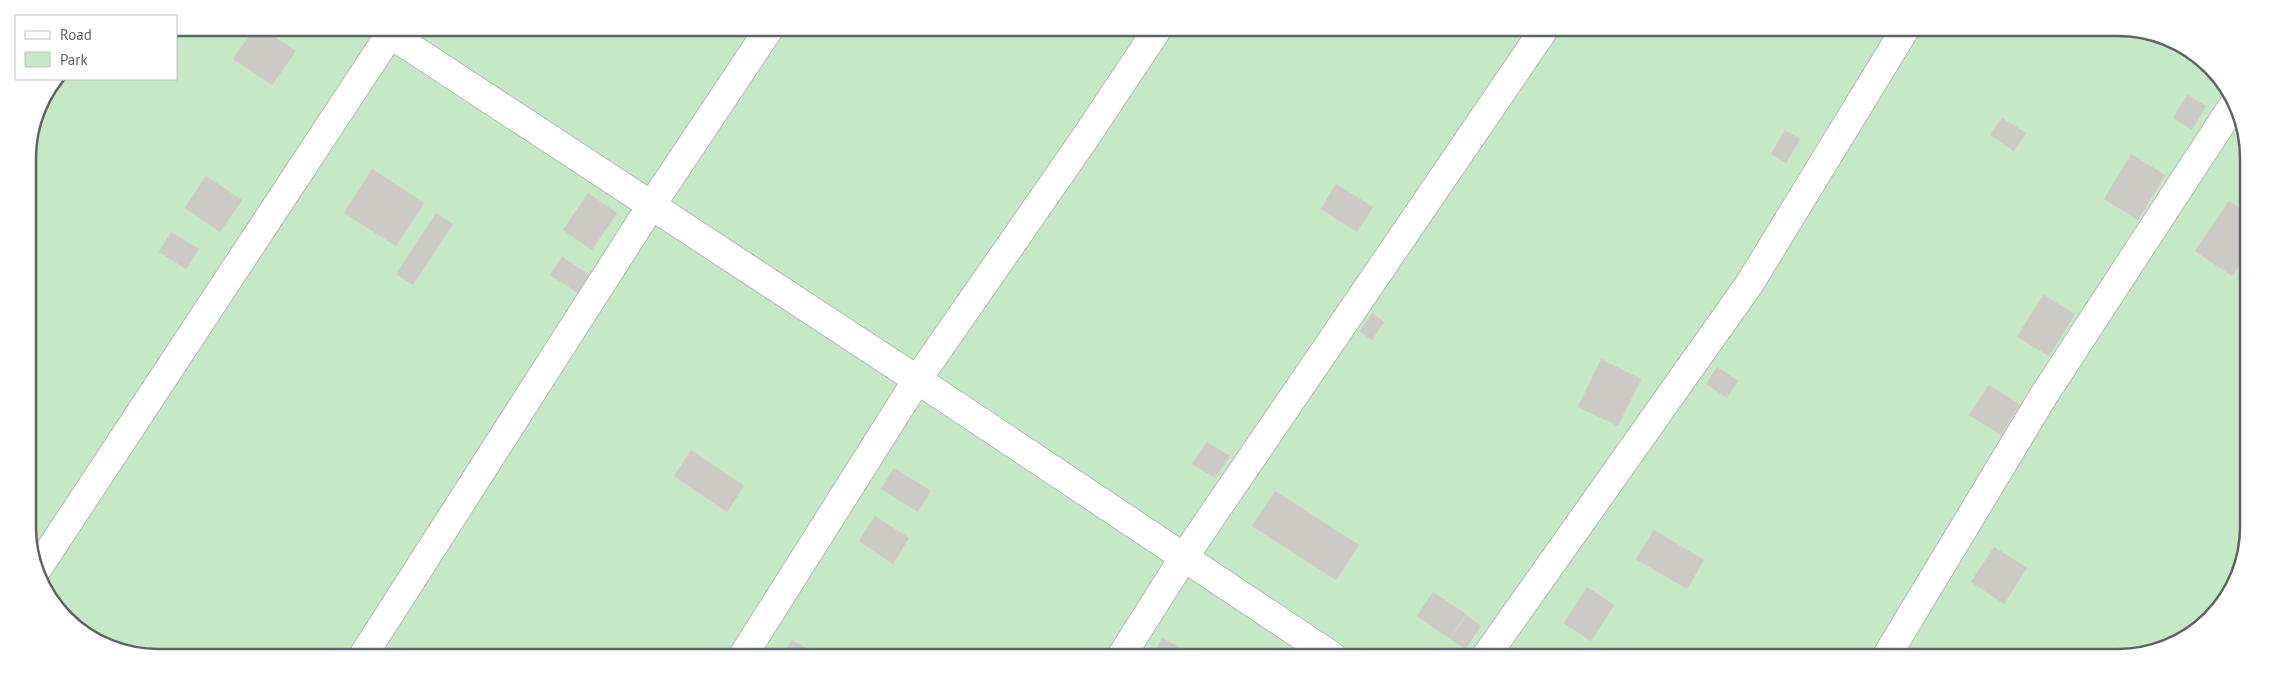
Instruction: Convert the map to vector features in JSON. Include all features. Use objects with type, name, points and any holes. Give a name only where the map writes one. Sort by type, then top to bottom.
[{"type":"street","points":[[42,562],[384,36]]},
{"type":"street","points":[[397,36],[1321,648]]},
{"type":"street","points":[[367,649],[651,206],[764,36]]},
{"type":"street","points":[[747,649],[918,380],[1153,36]]},
{"type":"street","points":[[1126,649],[1184,557],[1539,36]]},
{"type":"street","points":[[1491,648],[1750,283],[1901,36]]},
{"type":"street","points":[[1891,648],[2044,395],[2229,111]]},
{"type":"green space","points":[[178,36],[2117,36],[2149,40],[2178,53],[2204,72],[2227,105],[2233,119],[2239,143],[2240,526],[2236,558],[2219,594],[2204,613],[2192,623],[2178,632],[2149,645],[2125,648],[159,649],[127,645],[91,628],[67,607],[49,580],[39,550],[36,526],[37,151],[40,127],[57,91],[65,80],[178,80]]},
{"type":"building","points":[[249,36],[273,36],[296,51],[272,85],[233,59]]},
{"type":"building","points":[[2187,95],[2206,106],[2192,130],[2173,118]]},
{"type":"building","points":[[2002,118],[2026,133],[2014,151],[1990,135]]},
{"type":"building","points":[[1785,130],[1800,139],[1786,163],[1771,154]]},
{"type":"building","points":[[2131,154],[2165,175],[2138,220],[2104,199]]},
{"type":"building","points":[[372,169],[424,203],[396,246],[344,213]]},
{"type":"building","points":[[206,176],[242,200],[220,232],[185,208]]},
{"type":"building","points":[[1336,184],[1373,207],[1357,232],[1321,209]]},
{"type":"building","points":[[588,193],[617,213],[592,250],[563,230]]},
{"type":"building","points":[[2229,201],[2240,209],[2240,264],[2232,276],[2195,251]]},
{"type":"building","points":[[436,213],[453,224],[413,285],[396,274]]},
{"type":"building","points":[[171,232],[199,249],[186,269],[159,252]]},
{"type":"building","points":[[562,257],[593,277],[581,295],[550,275]]},
{"type":"building","points":[[2043,295],[2075,314],[2049,356],[2017,337]]},
{"type":"building","points":[[1372,313],[1384,322],[1372,340],[1360,332]]},
{"type":"building","points":[[1601,359],[1641,379],[1618,426],[1578,407]]},
{"type":"building","points":[[1717,367],[1738,381],[1727,398],[1706,384]]},
{"type":"building","points":[[1989,385],[2020,405],[2001,435],[1969,415]]},
{"type":"building","points":[[1207,442],[1230,456],[1215,478],[1192,464]]},
{"type":"building","points":[[691,450],[744,486],[727,512],[674,476]]},
{"type":"building","points":[[894,468],[931,491],[918,512],[881,489]]},
{"type":"building","points":[[1275,491],[1359,545],[1336,580],[1252,526]]},
{"type":"building","points":[[875,516],[909,538],[893,564],[859,541]]},
{"type":"building","points":[[1654,530],[1704,560],[1687,589],[1636,559]]},
{"type":"building","points":[[1994,547],[2027,568],[2004,604],[1971,582]]},
{"type":"building","points":[[1587,587],[1614,605],[1591,641],[1564,623]]},
{"type":"building","points":[[1433,592],[1466,614],[1450,639],[1417,616]]},
{"type":"building","points":[[1466,615],[1481,626],[1465,648],[1450,639]]},
{"type":"building","points":[[1162,638],[1181,648],[1156,648]]},
{"type":"building","points":[[792,640],[807,649],[786,649]]}]
